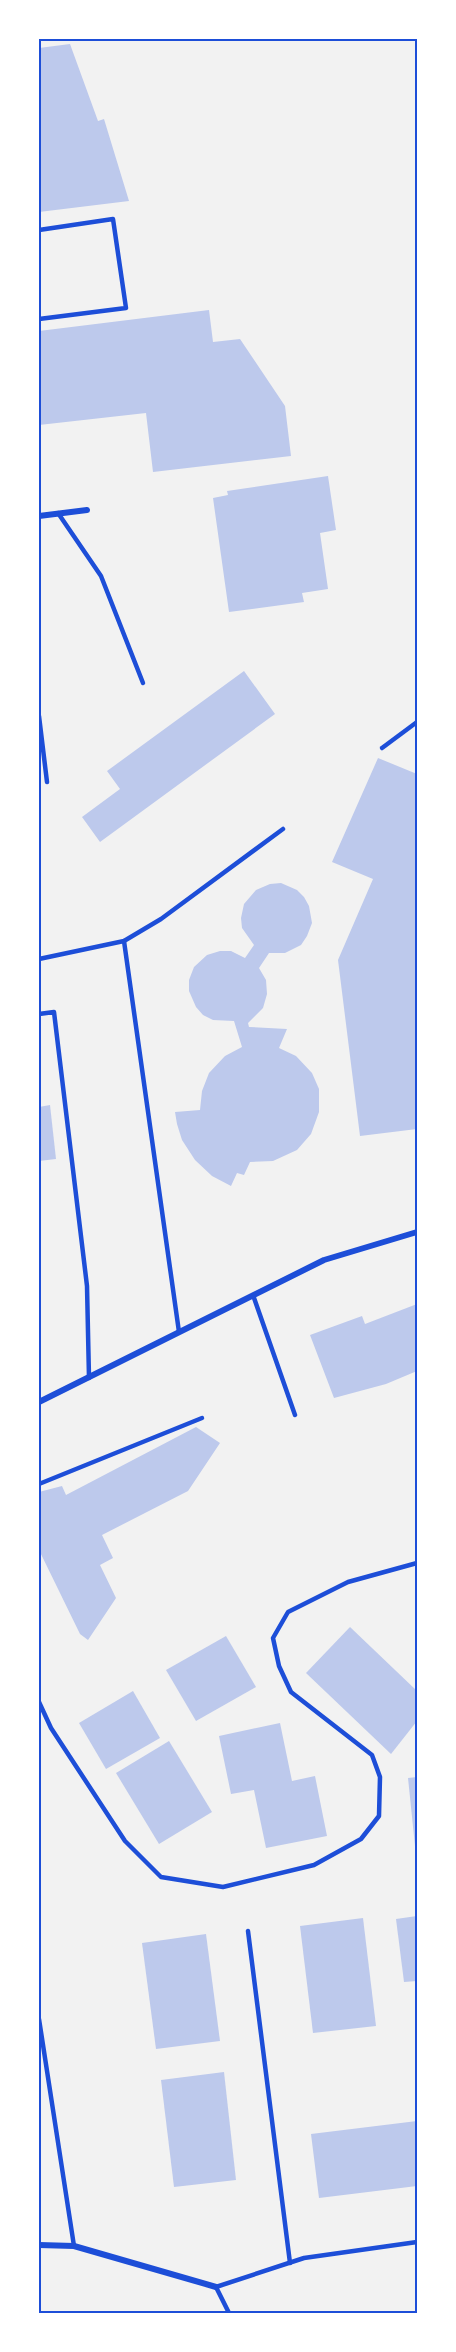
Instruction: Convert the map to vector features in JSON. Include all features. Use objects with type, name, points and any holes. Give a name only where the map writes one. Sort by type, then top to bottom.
[{"type":"street","points":[[39,516],[87,510]]},
{"type":"street","points":[[39,1402],[324,1260],[417,1232]]},
{"type":"street","points":[[39,2245],[74,2246],[216,2287]]},
{"type":"lane","points":[[39,230],[113,219],[126,308],[39,319]]},
{"type":"lane","points":[[58,513],[101,576],[142,683]]},
{"type":"lane","points":[[39,716],[47,782]]},
{"type":"lane","points":[[382,748],[417,722]]},
{"type":"lane","points":[[39,959],[124,941],[161,919],[283,828]]},
{"type":"lane","points":[[124,941],[179,1332]]},
{"type":"lane","points":[[39,1014],[54,1012],[87,1286],[89,1378]]},
{"type":"lane","points":[[253,1295],[296,1415]]},
{"type":"lane","points":[[39,1484],[202,1418]]},
{"type":"lane","points":[[39,1702],[51,1728],[125,1841],[161,1876],[223,1887],[314,1865],[361,1839],[379,1815],[380,1777],[372,1755],[291,1692],[279,1666],[273,1638],[288,1612],[348,1582],[417,1563]]},
{"type":"lane","points":[[248,1930],[290,2263]]},
{"type":"lane","points":[[39,2019],[74,2246]]},
{"type":"lane","points":[[229,2313],[216,2287],[304,2258],[417,2242]]},
{"type":"building","points":[[70,44],[98,121],[104,119],[129,201],[39,212],[39,48]]},
{"type":"building","points":[[209,310],[213,342],[240,339],[285,406],[291,456],[153,472],[146,413],[39,425],[39,331]]},
{"type":"building","points":[[328,476],[336,530],[320,533],[328,589],[302,593],[304,602],[229,612],[213,498],[228,495],[227,491]]},
{"type":"building","points":[[244,671],[275,714],[100,842],[82,817],[120,789],[107,771]]},
{"type":"building","points":[[378,758],[417,774],[417,1129],[360,1136],[338,960],[373,879],[332,862]]},
{"type":"building","points":[[281,883],[297,890],[304,897],[309,906],[312,923],[301,945],[285,953],[269,953],[259,968],[266,980],[267,994],[263,1008],[248,1023],[249,1027],[287,1029],[279,1048],[296,1056],[312,1073],[319,1089],[319,1112],[311,1134],[297,1150],[273,1161],[250,1162],[244,1175],[237,1173],[231,1186],[212,1176],[195,1160],[182,1140],[177,1124],[175,1112],[200,1110],[202,1091],[209,1073],[225,1056],[242,1047],[234,1021],[213,1020],[203,1015],[196,1007],[189,991],[189,980],[194,967],[207,955],[220,951],[231,951],[245,958],[254,945],[242,928],[241,918],[244,904],[256,890],[270,884]]},
{"type":"building","points":[[50,1105],[56,1159],[39,1161],[39,1107]]},
{"type":"building","points":[[417,1304],[417,1371],[386,1384],[334,1398],[310,1335],[362,1316],[365,1324]]},
{"type":"building","points":[[196,1427],[220,1443],[188,1491],[102,1535],[113,1558],[100,1565],[116,1598],[88,1640],[80,1634],[39,1550],[39,1492],[62,1486],[66,1495]]},
{"type":"building","points":[[350,1627],[417,1691],[417,1721],[391,1754],[306,1673]]},
{"type":"building","points":[[226,1636],[256,1687],[196,1721],[166,1670]]},
{"type":"building","points":[[133,1691],[160,1738],[106,1769],[79,1723]]},
{"type":"building","points":[[280,1723],[292,1781],[315,1776],[327,1836],[266,1848],[254,1790],[231,1794],[219,1736]]},
{"type":"building","points":[[169,1741],[212,1812],[159,1844],[116,1773]]},
{"type":"building","points":[[417,1777],[417,1846],[415,1846],[408,1778]]},
{"type":"building","points":[[417,1916],[417,1981],[404,1982],[396,1919]]},
{"type":"building","points":[[363,1918],[376,2026],[313,2033],[300,1926]]},
{"type":"building","points":[[206,1934],[220,2041],[156,2049],[142,1943]]},
{"type":"building","points":[[224,2072],[236,2180],[174,2187],[161,2080]]},
{"type":"building","points":[[417,2121],[417,2186],[319,2198],[311,2134]]}]
